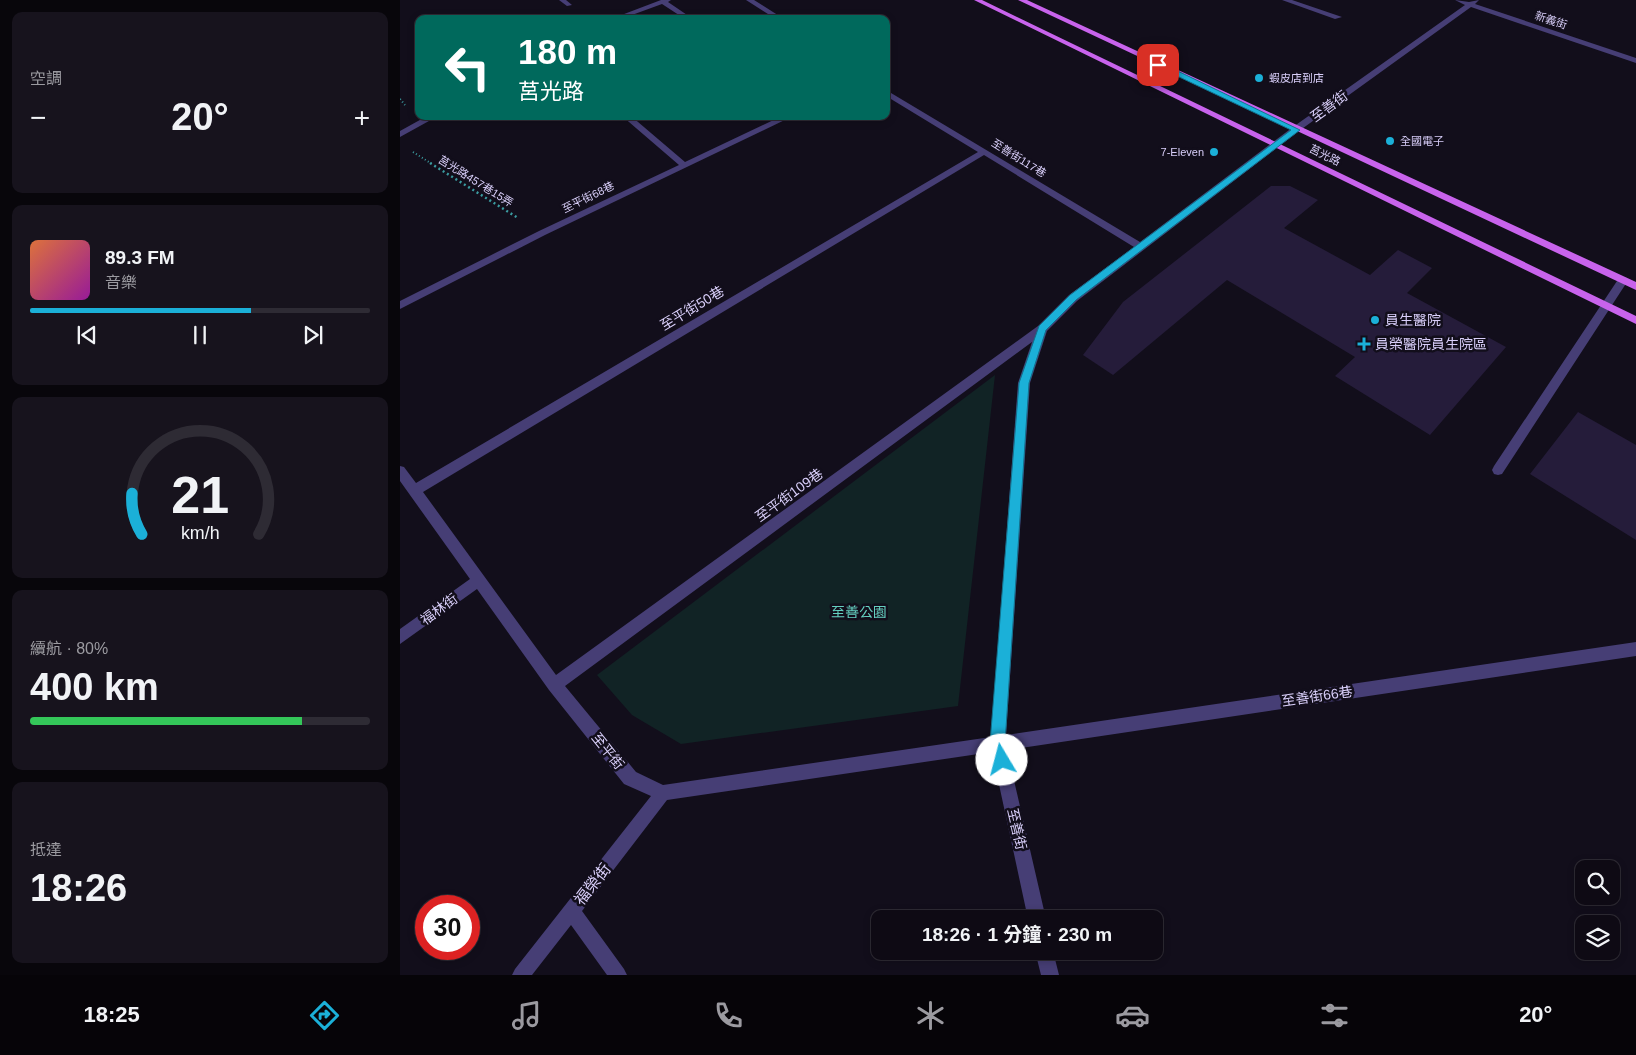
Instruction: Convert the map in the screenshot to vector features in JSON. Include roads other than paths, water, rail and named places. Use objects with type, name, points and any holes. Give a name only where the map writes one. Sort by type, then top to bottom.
[{"type":"main road","name":"莒光路","points":[[977,0],[1277,144],[1636,320]]},
{"type":"main road","name":"莒光路","points":[[1020,0],[1296,130],[1636,286]]},
{"type":"street","points":[[562,0],[569,5]]},
{"type":"street","points":[[750,0],[775,15]]},
{"type":"street","points":[[1285,0],[1338,17]]},
{"type":"street","name":"新義街","points":[[1458,0],[1473,2],[1636,61]]},
{"type":"street","points":[[625,15],[665,1],[684,15]]},
{"type":"street","name":"至善街","points":[[1035,910],[998,743],[1024,383],[1042,329],[1073,298],[1140,246],[1473,2]]},
{"type":"street","name":"至善街117巷","points":[[890,94],[985,150],[1140,246]]},
{"type":"street","points":[[400,134],[426,120]]},
{"type":"street","points":[[631,120],[684,165]]},
{"type":"street","name":"至平街68巷","points":[[400,305],[542,234],[780,120]]},
{"type":"street","name":"至平街50巷","points":[[414,491],[985,150]]},
{"type":"street","points":[[1498,470],[1623,280]]},
{"type":"street","name":"至平街109巷","points":[[554,685],[1042,329]]},
{"type":"street","name":"至平街","points":[[400,471],[554,685],[630,778],[663,793]]},
{"type":"street","name":"福林街","points":[[400,637],[479,580]]},
{"type":"street","name":"至善街66巷","points":[[998,743],[1636,649]]},
{"type":"street","points":[[663,793],[998,743]]},
{"type":"street","name":"福榮街","points":[[521,975],[663,793]]},
{"type":"street","points":[[571,911],[618,975]]},
{"type":"street","points":[[1046,960],[1050,975]]},
{"type":"place","name":"蝦皮店到店","points":[[1259,78]]},
{"type":"place","name":"全國電子","points":[[1390,141]]},
{"type":"place","name":"7-Eleven","points":[[1214,152]]},
{"type":"place","name":"員生醫院","points":[[1375,320]]},
{"type":"place","name":"員榮醫院員生院區","points":[[1364,344]]},
{"type":"park label","name":"至善公園","points":[[859,612]]}]
